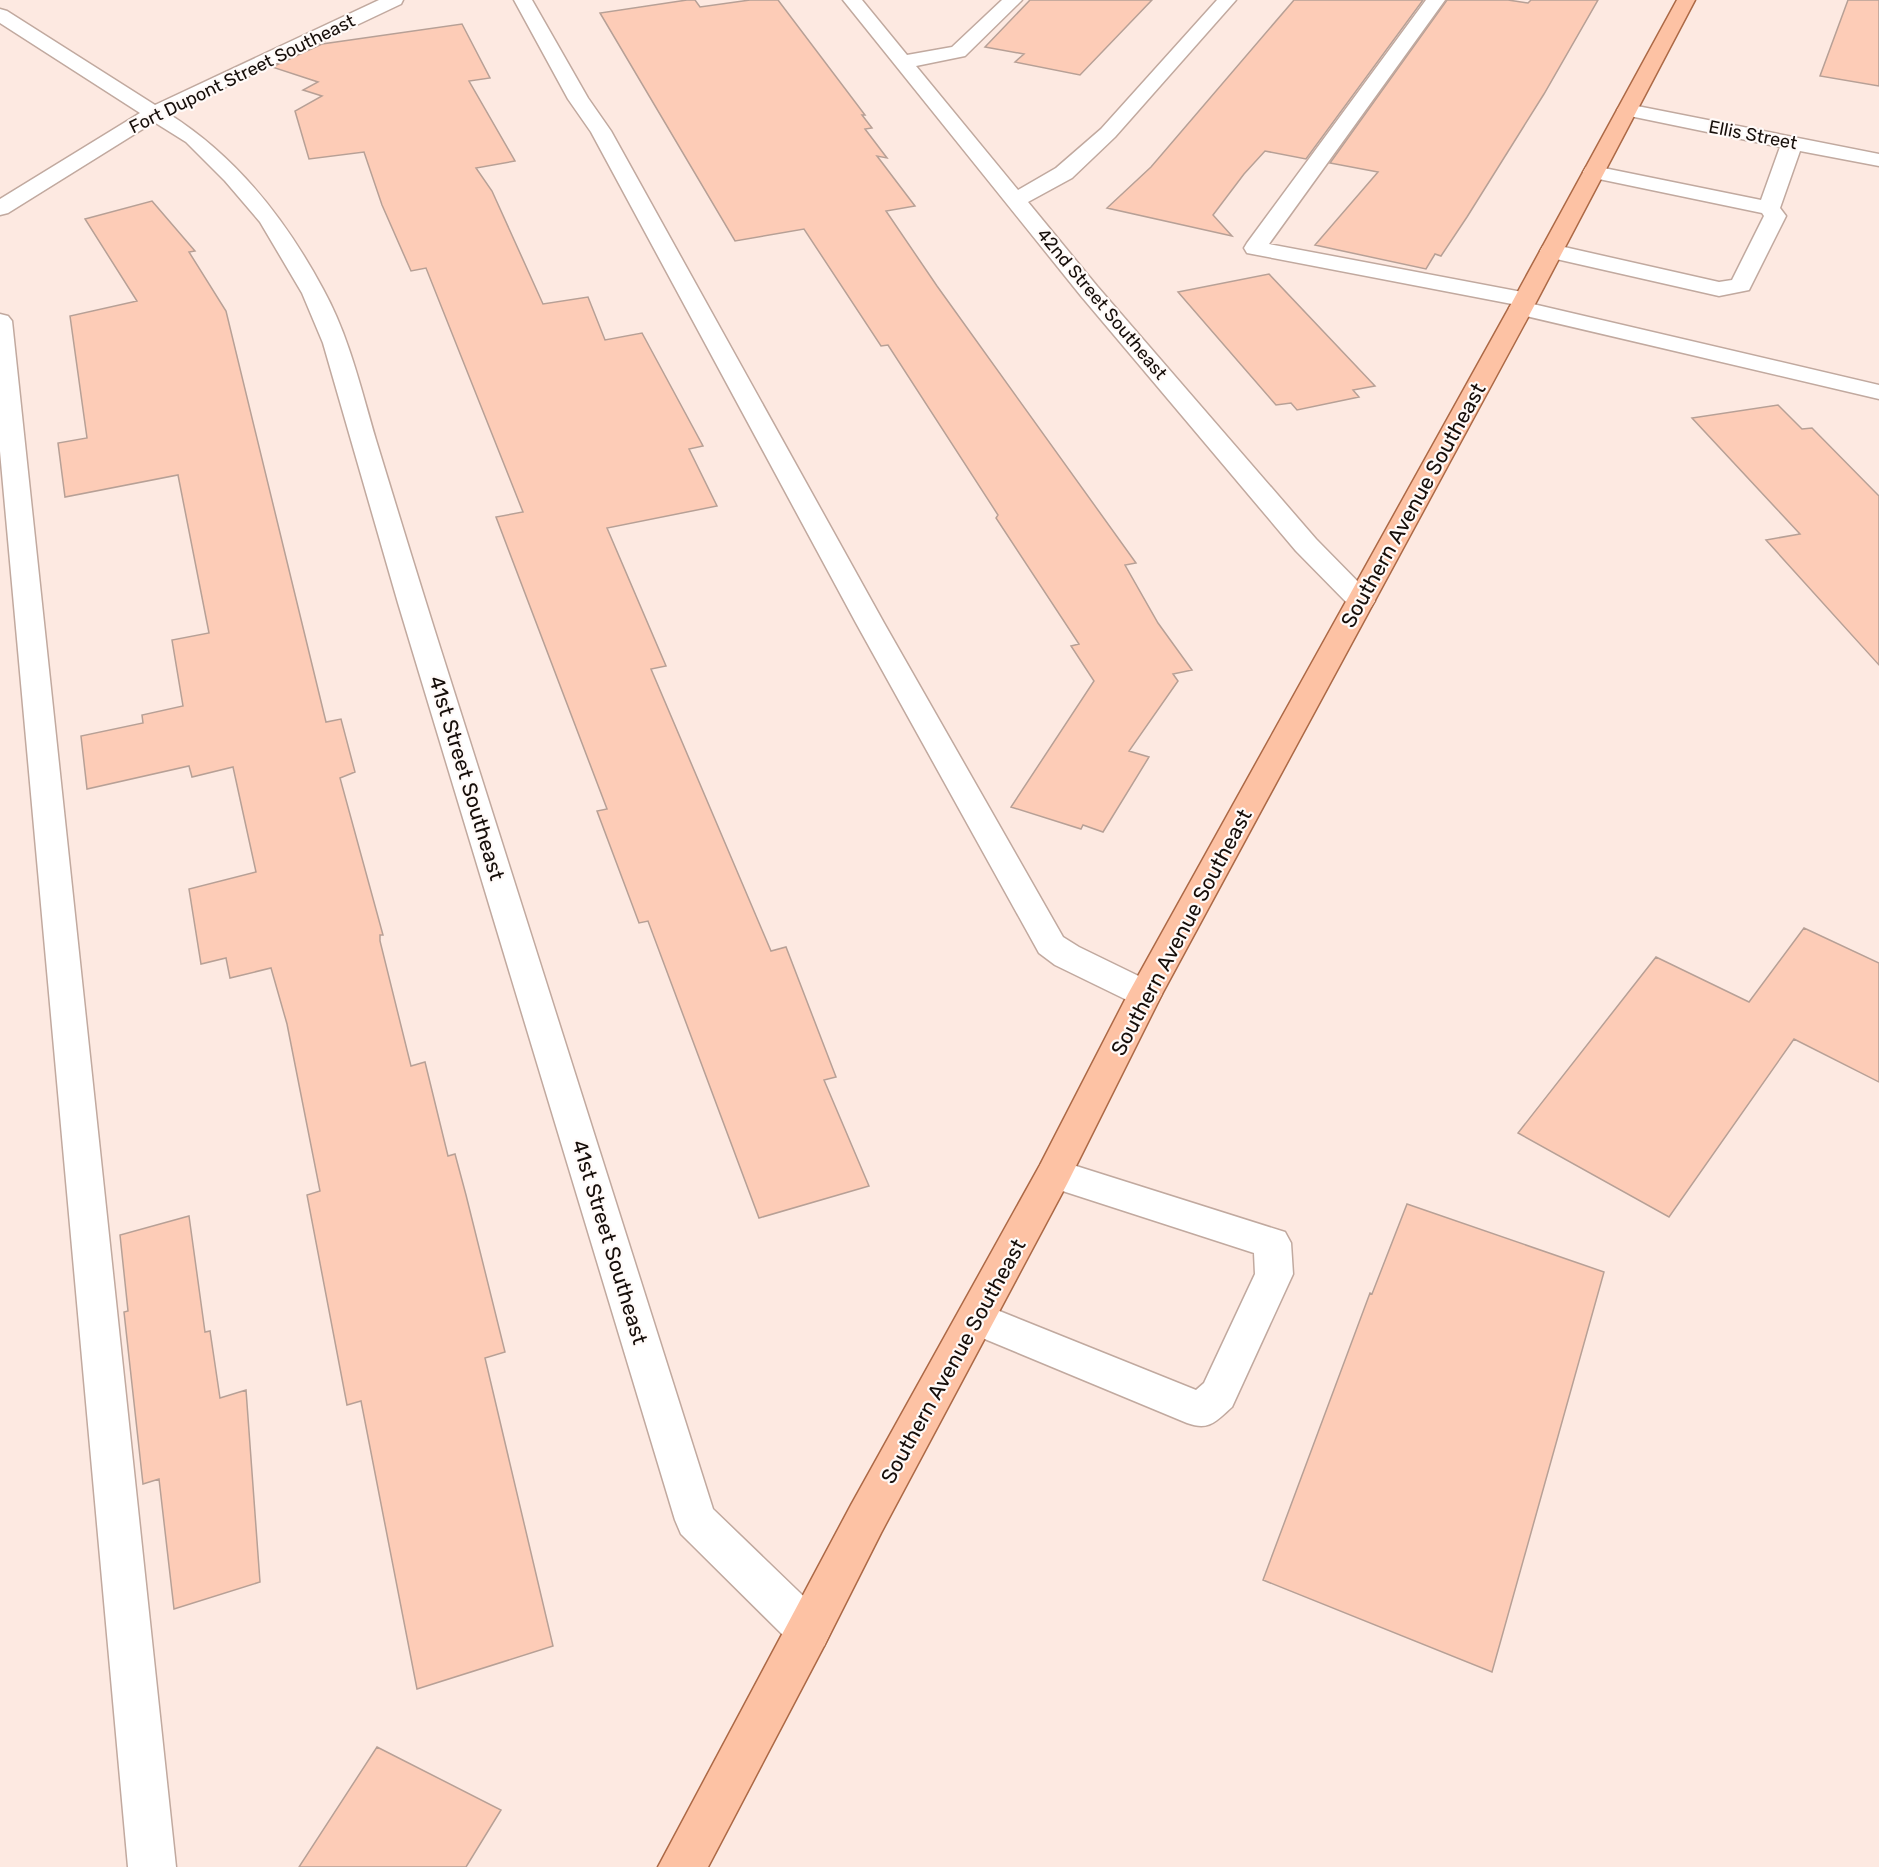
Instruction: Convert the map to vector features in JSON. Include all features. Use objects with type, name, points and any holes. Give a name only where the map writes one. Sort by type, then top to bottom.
[{"type":"main road","name":"Southern Avenue Southeast","points":[[682,1867],[809,1631],[866,1519],[1054,1174],[1145,994],[1523,304],[1686,0]]},
{"type":"street","name":"Fort Dupont Street Southeast","points":[[0,208],[155,113],[394,0]]},
{"type":"street","points":[[523,0],[578,99],[601,131],[870,623],[1051,945],[1067,956],[1145,994]]},
{"type":"street","name":"42nd Street Southeast","points":[[852,0],[1089,291],[1306,545],[1361,601]]},
{"type":"street","points":[[903,62],[958,52],[1013,0]]},
{"type":"street","points":[[1015,200],[1064,173],[1108,133],[1227,0]]},
{"type":"street","points":[[1436,0],[1255,248],[1523,304],[1879,392]]},
{"type":"street","name":"41st Street Southeast","points":[[0,15],[193,138],[232,176],[282,237],[314,293],[334,343],[696,1520],[809,1631]]},
{"type":"street","points":[[10,42],[30,34]]},
{"type":"street","name":"Ellis Street","points":[[1627,110],[1879,160]]},
{"type":"street","points":[[1769,208],[1792,143]]},
{"type":"street","points":[[1551,251],[1719,289],[1741,285],[1775,216],[1769,208],[1594,172]]},
{"type":"street","points":[[0,321],[152,1867]]},
{"type":"street","points":[[977,1318],[1201,1410],[1218,1395],[1274,1274],[1272,1243],[1054,1174]]},
{"type":"building","points":[[695,0],[700,7],[750,0],[778,0],[865,115],[862,115],[872,128],[865,129],[887,158],[877,156],[915,206],[886,211],[937,286],[1136,563],[1125,565],[1158,623],[1192,670],[1173,674],[1178,681],[1129,751],[1149,757],[1103,832],[1083,825],[1081,829],[1011,807],[1094,681],[1071,646],[1079,644],[996,518],[998,515],[888,345],[881,346],[804,229],[735,241],[600,13]]},
{"type":"building","points":[[1030,0],[1152,0],[1080,75],[1015,62],[1024,54],[985,47]]},
{"type":"building","points":[[1294,0],[1423,0],[1306,159],[1265,151],[1244,174],[1213,215],[1232,236],[1107,208],[1151,167]]},
{"type":"building","points":[[1447,0],[1508,0],[1528,3],[1531,0],[1598,0],[1544,94],[1467,217],[1441,256],[1435,254],[1426,269],[1315,245],[1378,172],[1330,163]]},
{"type":"building","points":[[1848,0],[1879,0],[1879,86],[1820,76]]},
{"type":"building","points":[[462,24],[490,78],[469,81],[515,161],[476,168],[492,191],[543,304],[588,297],[605,340],[642,333],[703,446],[689,449],[717,506],[607,528],[666,666],[651,669],[771,951],[786,947],[836,1077],[824,1080],[869,1186],[759,1218],[648,921],[639,923],[597,811],[607,809],[496,517],[523,512],[426,268],[411,271],[382,205],[364,152],[309,159],[295,111],[322,96],[303,90],[318,82],[272,67],[322,44]]},
{"type":"building","points":[[152,201],[195,251],[189,252],[226,311],[326,722],[341,719],[355,772],[340,778],[383,935],[380,935],[380,941],[411,1066],[425,1062],[448,1156],[455,1154],[505,1352],[485,1358],[553,1646],[417,1689],[361,1401],[347,1405],[307,1195],[320,1191],[287,1024],[271,968],[230,978],[226,958],[201,964],[189,889],[256,872],[233,767],[192,777],[189,766],[87,789],[81,736],[143,723],[142,715],[183,706],[172,640],[209,633],[178,475],[65,497],[58,443],[87,438],[70,316],[137,301],[85,219]]},
{"type":"building","points":[[1269,274],[1375,386],[1353,390],[1359,397],[1297,410],[1291,403],[1276,405],[1178,292]]},
{"type":"building","points":[[1778,405],[1802,429],[1812,428],[1879,496],[1879,665],[1766,540],[1800,534],[1692,418]]},
{"type":"building","points":[[1804,928],[1879,963],[1879,1082],[1794,1039],[1669,1217],[1518,1133],[1656,957],[1749,1002]]},
{"type":"building","points":[[1407,1204],[1604,1272],[1492,1672],[1263,1580],[1370,1293],[1372,1294]]},
{"type":"building","points":[[189,1216],[205,1332],[210,1331],[220,1398],[246,1390],[260,1582],[174,1609],[159,1479],[143,1484],[124,1312],[128,1311],[120,1235]]},
{"type":"building","points":[[377,1747],[501,1810],[466,1867],[299,1867]]}]
